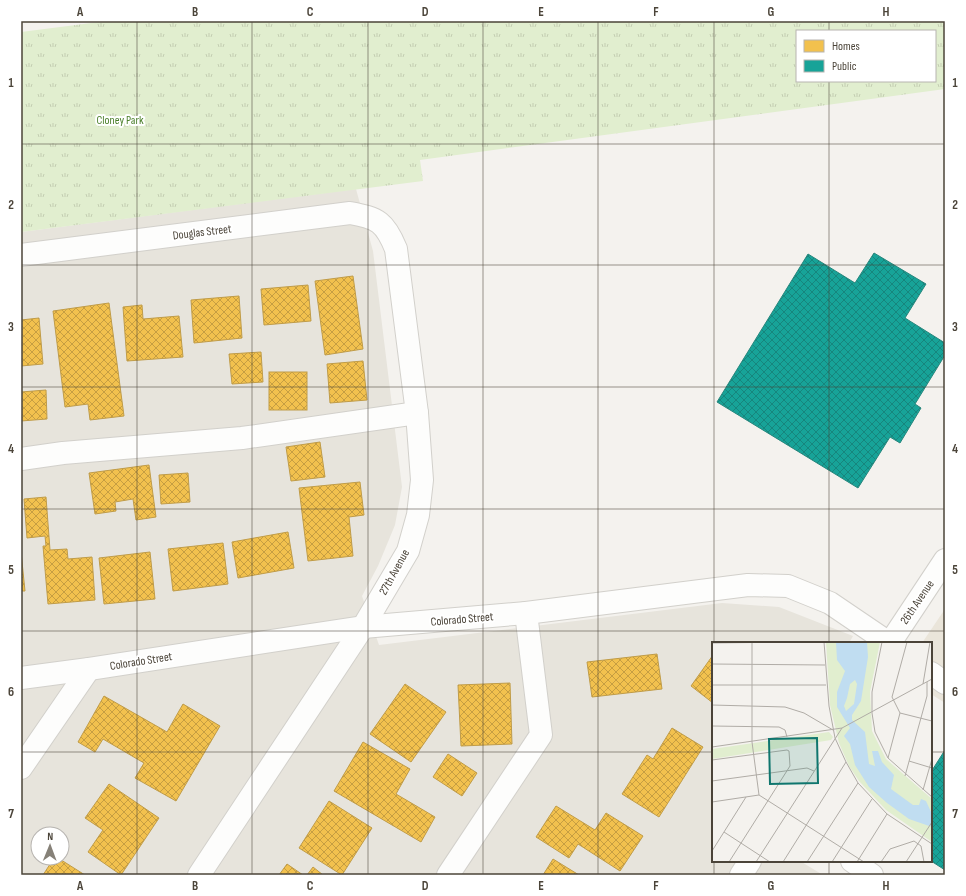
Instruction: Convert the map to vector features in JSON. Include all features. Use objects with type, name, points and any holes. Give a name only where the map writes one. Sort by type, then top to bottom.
[{"type":"street","name":"Douglas Street","points":[[21,255],[350,213],[366,216],[381,222]]},
{"type":"street","name":"27th Avenue","points":[[199,875],[363,627],[408,551],[418,515],[422,480],[417,413],[396,249],[390,234],[381,222]]},
{"type":"street","points":[[21,459],[63,453],[242,438],[417,413]]},
{"type":"street","name":"26th Avenue","points":[[890,642],[945,560]]},
{"type":"street","name":"Colorado Street","points":[[21,678],[363,627],[526,613],[748,585],[788,586],[830,602],[888,642]]},
{"type":"street","points":[[448,875],[541,735],[526,613]]},
{"type":"street","points":[[21,768],[89,669]]},
{"type":"street","points":[[932,674],[945,683]]},
{"type":"street","points":[[741,875],[749,862]]},
{"type":"street","points":[[853,862],[872,875]]},
{"type":"shaded area","points":[[356,189],[373,251],[402,487],[395,525],[378,566],[362,596],[379,645],[722,603],[779,607],[853,636],[850,642],[712,642],[712,862],[802,862],[823,875],[21,875],[21,232]]},
{"type":"shaded area","points":[[945,609],[945,703],[932,695],[932,642],[923,642]]},
{"type":"green space","name":"Cloney Park","points":[[107,21],[945,21],[945,89],[420,160],[423,181],[21,232],[21,32]]},
{"type":"building: Homes","points":[[353,276],[363,349],[325,355],[315,281]]},
{"type":"building: Homes","points":[[308,285],[311,321],[264,325],[261,289]]},
{"type":"building: Homes","points":[[239,296],[242,338],[194,343],[191,300]]},
{"type":"building: Homes","points":[[109,303],[124,416],[90,420],[88,404],[65,407],[53,311]]},
{"type":"building: Homes","points":[[142,305],[143,319],[179,316],[183,357],[127,361],[123,307]]},
{"type":"building: Homes","points":[[39,318],[43,364],[21,366],[21,320]]},
{"type":"building: Homes","points":[[261,352],[263,382],[232,384],[229,354]]},
{"type":"building: Homes","points":[[363,361],[367,400],[330,403],[327,364]]},
{"type":"building: Homes","points":[[269,372],[307,372],[307,410],[269,410]]},
{"type":"building: Homes","points":[[46,390],[47,419],[21,421],[21,392]]},
{"type":"building: Homes","points":[[320,442],[325,477],[291,481],[286,447]]},
{"type":"building: Homes","points":[[149,465],[156,517],[136,520],[133,499],[115,502],[116,511],[95,514],[89,473]]},
{"type":"building: Homes","points":[[188,473],[190,502],[161,504],[159,475]]},
{"type":"building: Homes","points":[[360,482],[364,515],[349,517],[353,556],[308,561],[299,488]]},
{"type":"building: Homes","points":[[46,497],[50,550],[67,549],[68,559],[92,557],[95,600],[48,604],[43,546],[46,546],[45,536],[27,538],[24,499]]},
{"type":"building: Homes","points":[[288,532],[294,568],[238,578],[232,542]]},
{"type":"building: Homes","points":[[223,543],[228,584],[173,591],[168,549]]},
{"type":"building: Homes","points":[[21,552],[25,591],[21,591]]},
{"type":"building: Homes","points":[[150,552],[155,599],[104,604],[99,558]]},
{"type":"building: Homes","points":[[657,654],[662,689],[592,697],[587,662]]},
{"type":"building: Homes","points":[[712,656],[712,702],[691,686]]},
{"type":"building: Homes","points":[[510,683],[512,744],[461,746],[458,685]]},
{"type":"building: Homes","points":[[405,684],[446,712],[411,762],[370,734]]},
{"type":"building: Homes","points":[[104,696],[167,732],[183,704],[220,726],[176,801],[135,778],[144,763],[103,739],[95,752],[78,742]]},
{"type":"building: Homes","points":[[672,728],[703,747],[659,817],[622,794],[647,755],[653,759]]},
{"type":"building: Homes","points":[[363,742],[410,769],[396,794],[435,817],[421,842],[334,791]]},
{"type":"building: Homes","points":[[448,754],[477,773],[462,796],[433,777]]},
{"type":"building: Homes","points":[[109,784],[159,818],[121,875],[88,852],[103,830],[85,818]]},
{"type":"building: Homes","points":[[329,801],[372,828],[342,875],[299,848]]},
{"type":"building: Homes","points":[[556,806],[595,830],[606,813],[643,836],[620,871],[578,844],[569,858],[536,837]]},
{"type":"building: Homes","points":[[553,859],[579,875],[543,875]]},
{"type":"building: Homes","points":[[287,864],[303,875],[279,875]]},
{"type":"building: Homes","points":[[49,866],[70,866],[85,875],[43,875]]},
{"type":"building: Homes","points":[[313,867],[323,875],[307,875]]},
{"type":"building: Public","points":[[874,253],[926,284],[905,318],[945,343],[945,355],[915,404],[921,408],[900,443],[890,437],[858,488],[717,402],[808,254],[855,283]]},
{"type":"building: Public","points":[[945,750],[945,870],[932,862],[932,770]]}]
